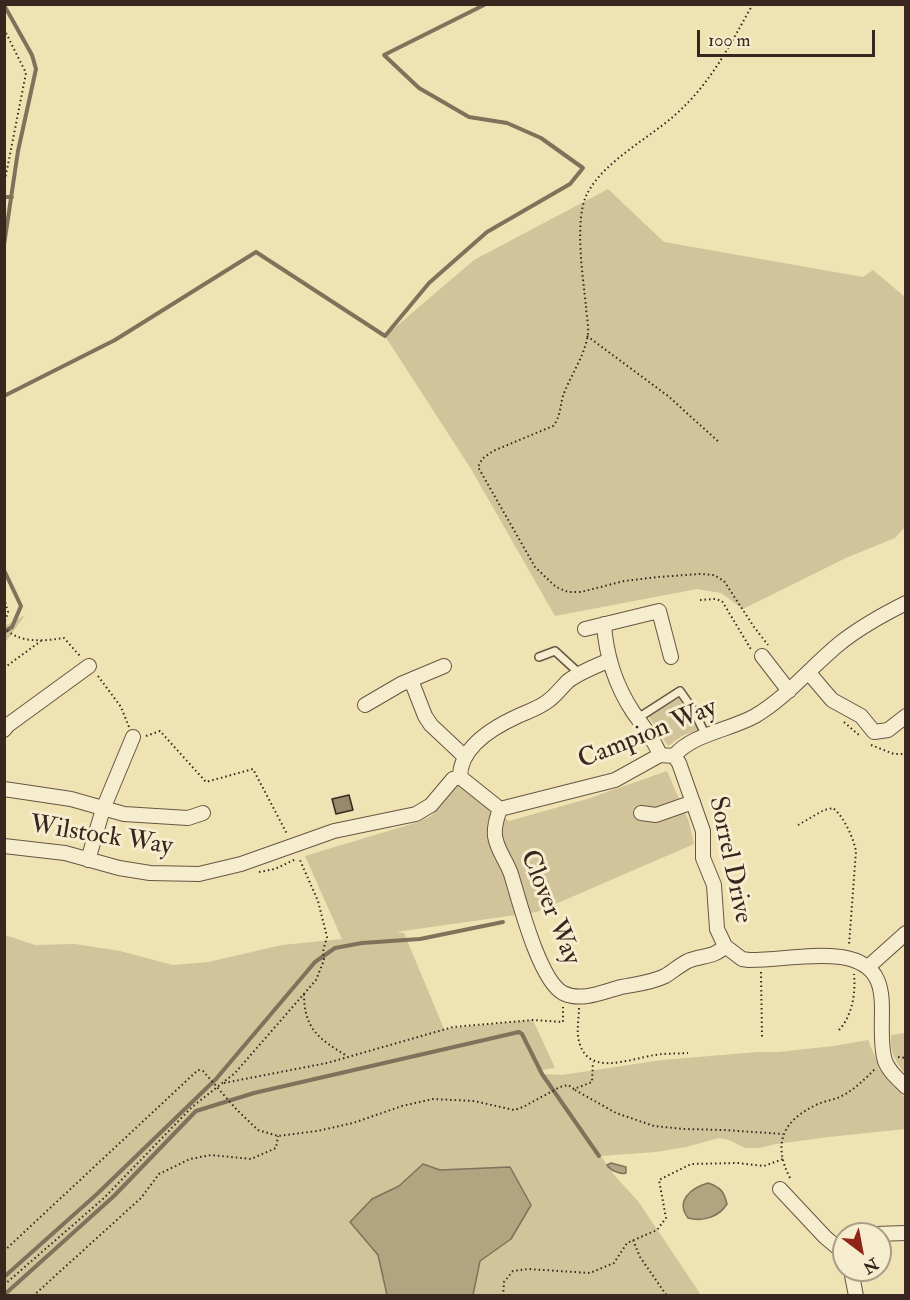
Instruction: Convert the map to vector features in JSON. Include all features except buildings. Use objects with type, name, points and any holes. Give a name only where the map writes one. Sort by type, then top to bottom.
[{"type":"street","name":"Campion Way","points":[[500,809],[615,780],[667,756],[685,744],[753,717],[789,691],[838,645],[874,619],[906,603]]},
{"type":"street","points":[[585,629],[659,611],[671,657]]},
{"type":"street","name":"Sorrel Drive","points":[[604,624],[610,660],[620,687],[656,745],[667,756],[679,763],[703,831],[703,858],[714,885],[717,929],[725,946],[742,959],[760,960],[806,955],[848,958],[864,963],[868,967]]},
{"type":"street","points":[[762,652],[789,691]]},
{"type":"street","points":[[460,777],[461,762],[464,756],[481,739],[548,701],[567,682],[580,674],[610,660]]},
{"type":"street","points":[[4,730],[89,666]]},
{"type":"street","points":[[365,705],[411,680],[444,666]]},
{"type":"street","points":[[809,673],[832,700],[861,716],[874,732],[888,730],[906,716]]},
{"type":"street","points":[[411,680],[425,716],[431,725],[464,756]]},
{"type":"street","points":[[88,860],[103,809],[133,737]]},
{"type":"street","points":[[292,844],[334,831],[416,814],[431,805],[453,779],[460,777]]},
{"type":"street","points":[[460,777],[500,809]]},
{"type":"street","points":[[4,789],[71,799],[124,814],[188,818],[203,813]]},
{"type":"street","points":[[641,813],[656,816],[693,802]]},
{"type":"street","name":"Clover Way","points":[[500,809],[495,833],[499,850],[510,870],[522,915],[548,977],[564,993],[579,996],[593,995],[651,981],[692,959],[712,956],[725,946]]},
{"type":"street","name":"Wilstock Way","points":[[4,846],[50,851],[150,873],[199,874],[248,862],[292,844]]},
{"type":"street","points":[[906,933],[868,967],[879,981],[882,991],[881,1042],[884,1058],[906,1087]]},
{"type":"street","points":[[780,1189],[832,1242]]},
{"type":"lane","points":[[539,657],[555,651],[580,674]]},
{"type":"lane","points":[[638,718],[680,691],[694,711],[706,736]]},
{"type":"path","points":[[753,4],[727,53],[705,83],[675,115],[601,174],[586,195],[580,226],[587,336],[581,358],[560,403],[558,421],[553,426],[511,443],[482,459],[478,467],[535,567],[556,587],[568,592],[581,592],[646,578],[700,573],[714,575],[724,581],[753,627],[762,652]]},
{"type":"path","points":[[4,29],[26,73],[4,185]]},
{"type":"path","points":[[587,336],[668,396],[720,443]]},
{"type":"path","points":[[4,598],[8,612],[4,626],[11,635],[41,641],[64,638],[105,684],[121,706],[133,737],[148,736],[160,731],[206,782],[253,769],[292,844],[318,901],[327,937],[323,951],[324,960],[316,981],[235,1073],[192,1107],[104,1198],[4,1285]]},
{"type":"path","points":[[700,600],[716,598],[722,601],[762,652]]},
{"type":"path","points":[[4,668],[41,641]]},
{"type":"path","points":[[842,721],[863,739]]},
{"type":"path","points":[[870,744],[894,754],[906,754]]},
{"type":"path","points":[[798,825],[824,810],[833,808],[854,841],[856,851],[848,958],[855,982],[849,1016],[839,1030]]},
{"type":"path","points":[[760,960],[762,1037]]},
{"type":"path","points":[[221,1083],[327,1063],[453,1027],[533,1020],[563,1022],[564,993]]},
{"type":"path","points":[[304,994],[304,1012],[312,1028],[326,1043],[348,1057]]},
{"type":"path","points":[[579,996],[578,1039],[593,1062],[617,1063],[655,1055],[688,1053]]},
{"type":"path","points":[[790,1178],[783,1159],[783,1134],[800,1114],[856,1087],[884,1058]]},
{"type":"path","points":[[574,1089],[592,1082],[593,1062]]},
{"type":"path","points":[[4,1251],[198,1070],[203,1071],[209,1077],[231,1104],[258,1130],[278,1136],[353,1123],[402,1106],[434,1099],[474,1101],[514,1110],[568,1085],[616,1113],[654,1126],[783,1134]]},
{"type":"path","points":[[33,1296],[141,1198],[159,1174],[190,1160],[212,1155],[251,1159],[276,1148],[278,1136]]},
{"type":"path","points":[[503,1296],[504,1282],[513,1271],[528,1269],[590,1273],[614,1263],[627,1243],[657,1230],[666,1218],[659,1180],[691,1164],[738,1162],[764,1166],[783,1159]]},
{"type":"path","points":[[633,1240],[640,1257],[667,1296]]},
{"type":"shaded area","points":[[608,189],[664,242],[863,277],[873,270],[905,297],[906,526],[895,538],[848,557],[743,609],[721,593],[697,589],[555,616],[471,469],[385,336],[474,260]]},
{"type":"shaded area","points":[[25,615],[5,643],[5,626]]},
{"type":"shaded area","points":[[679,698],[698,730],[682,736],[668,746],[649,717]]},
{"type":"shaded area","points":[[667,771],[689,822],[694,844],[537,912],[396,932],[404,933],[444,1029],[533,1020],[555,1068],[542,1070],[544,1074],[562,1075],[662,1060],[778,1052],[868,1040],[883,1071],[905,1098],[905,1129],[829,1137],[759,1148],[745,1148],[719,1138],[656,1152],[601,1156],[614,1175],[638,1201],[701,1295],[5,1296],[5,935],[35,945],[75,944],[120,951],[173,965],[208,962],[282,945],[342,939],[305,856],[431,816],[457,783],[509,821],[587,799]]},
{"type":"shaded area","points":[[906,1033],[905,1074],[894,1056],[891,1035]]},
{"type":"shaded area","points":[[611,1163],[626,1167],[626,1173],[613,1170],[607,1165]]},
{"type":"shaded area","points":[[423,1164],[440,1170],[510,1167],[531,1205],[511,1239],[480,1261],[473,1295],[387,1295],[378,1255],[350,1222],[372,1199],[399,1186]]},
{"type":"shaded area","points":[[708,1183],[721,1190],[727,1204],[720,1212],[710,1217],[688,1218],[684,1212],[684,1201],[696,1188]]},
{"type":"waterway","points":[[4,396],[115,340],[256,252],[385,336],[429,283],[487,232],[570,184],[583,168],[541,138],[507,123],[469,117],[419,88],[384,55],[486,4]]},
{"type":"waterway","points":[[4,5],[32,55],[36,69],[18,151],[4,245]]},
{"type":"waterway","points":[[4,197],[12,197]]},
{"type":"waterway","points":[[4,570],[21,606],[12,627],[4,632]]},
{"type":"waterway","points":[[4,1277],[97,1194],[216,1079],[315,962],[335,948],[362,943],[420,939],[503,922]]},
{"type":"waterway","points":[[4,1295],[114,1196],[196,1111],[254,1093],[519,1032],[542,1074],[599,1156]]}]
